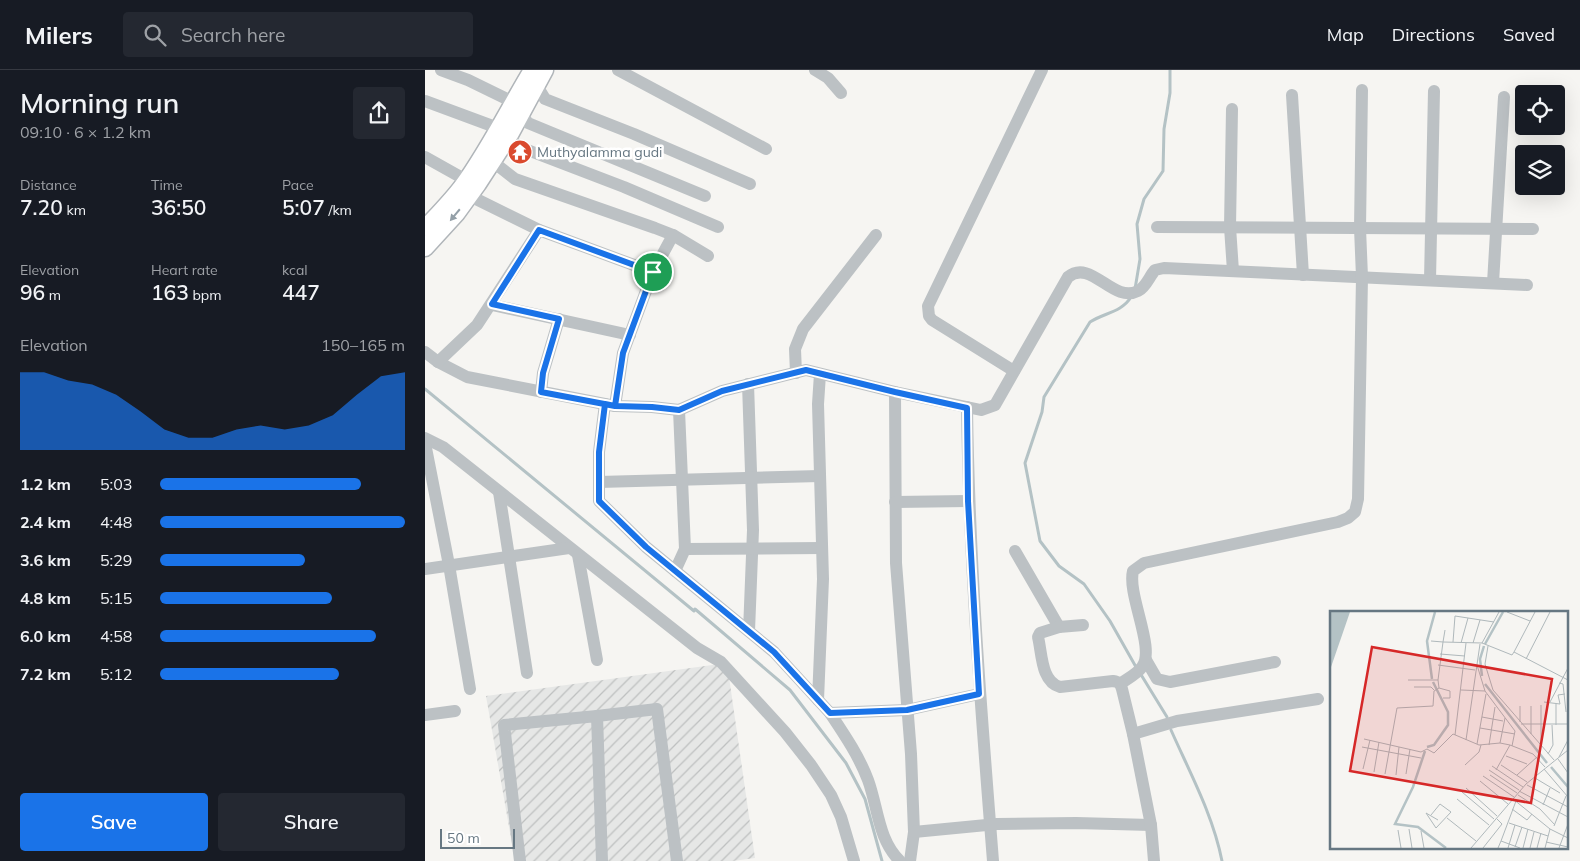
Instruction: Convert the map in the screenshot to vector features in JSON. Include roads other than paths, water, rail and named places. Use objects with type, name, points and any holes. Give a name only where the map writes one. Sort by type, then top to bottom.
[{"type":"main road","points":[[425,228],[451,200],[468,188],[493,161],[535,74]]},
{"type":"main road","points":[[425,248],[457,212],[468,188],[506,132]]},
{"type":"street","points":[[441,70],[468,80],[517,108],[528,123],[705,196]]},
{"type":"street","points":[[618,70],[766,150]]},
{"type":"street","points":[[815,70],[828,78],[841,93]]},
{"type":"street","points":[[1014,371],[932,320],[928,306],[1042,70]]},
{"type":"street","points":[[535,74],[545,99],[634,134],[750,184]]},
{"type":"street","points":[[1275,662],[1170,682],[1157,679],[1144,664],[1145,646],[1132,584],[1133,571],[1137,566],[1144,563],[1338,522],[1348,518],[1355,512],[1358,499],[1363,277],[1360,228],[1361,90]]},
{"type":"street","points":[[1430,280],[1434,91]]},
{"type":"street","points":[[1292,95],[1303,275]]},
{"type":"street","points":[[1493,283],[1504,97]]},
{"type":"street","points":[[425,101],[506,132],[517,146],[623,187],[718,227]]},
{"type":"street","points":[[1232,109],[1230,227],[1233,272]]},
{"type":"street","points":[[425,158],[468,188],[539,230],[653,272]]},
{"type":"street","points":[[493,161],[515,179],[673,235],[708,256]]},
{"type":"street","points":[[1157,227],[1533,229]]},
{"type":"street","points":[[438,362],[477,325],[539,230]]},
{"type":"street","points":[[673,235],[653,272],[623,353],[599,452],[599,501],[646,547],[774,652],[830,713],[851,745],[868,779],[881,829],[894,855],[900,861]]},
{"type":"street","points":[[796,373],[795,349],[803,329],[876,235]]},
{"type":"street","points":[[425,352],[438,362],[467,377],[610,405],[679,410],[722,391],[806,370],[895,392],[981,410],[995,405],[1067,277],[1072,274],[1084,272],[1120,292],[1132,293],[1144,286],[1155,270],[1164,268],[1527,285]]},
{"type":"street","points":[[492,304],[630,335]]},
{"type":"street","points":[[541,392],[543,373],[559,319]]},
{"type":"street","points":[[818,700],[823,579],[818,404],[821,374]]},
{"type":"street","points":[[748,384],[753,530],[749,631]]},
{"type":"street","points":[[895,392],[896,564],[911,754],[914,832],[911,861]]},
{"type":"street","points":[[967,408],[968,501],[979,694],[993,861]]},
{"type":"street","points":[[675,571],[685,550],[679,410]]},
{"type":"street","points":[[425,438],[443,447],[697,648],[721,662],[785,732],[811,765],[831,795],[841,817],[854,861]]},
{"type":"street","points":[[425,443],[449,565],[470,689]]},
{"type":"street","points":[[599,482],[820,476]]},
{"type":"street","points":[[499,492],[527,672]]},
{"type":"street","points":[[895,502],[968,501]]},
{"type":"street","points":[[685,550],[822,548]]},
{"type":"street","points":[[425,569],[509,556],[574,551]]},
{"type":"street","points":[[574,551],[597,660]]},
{"type":"street","points":[[1015,551],[1059,627]]},
{"type":"street","points":[[1083,625],[1041,631],[1038,635],[1050,682],[1060,687],[1126,680],[1144,664]]},
{"type":"street","points":[[1126,680],[1133,734],[1151,825],[1154,861]]},
{"type":"street","points":[[830,713],[907,710],[979,694]]},
{"type":"street","points":[[1133,734],[1177,721],[1318,699]]},
{"type":"street","points":[[520,861],[504,725],[657,709],[677,861]]},
{"type":"street","points":[[425,715],[455,711]]},
{"type":"street","points":[[597,716],[602,861]]},
{"type":"street","points":[[914,832],[990,824],[1076,823],[1151,825]]},
{"type":"waterway","points":[[1135,289],[1140,259],[1137,224],[1144,199],[1163,171],[1164,129],[1170,93],[1170,70]]},
{"type":"waterway","points":[[1131,297],[1123,306],[1090,322],[1044,397],[1042,412],[1025,463],[1040,541],[1059,566],[1084,584],[1110,621],[1136,667]]},
{"type":"waterway","points":[[425,389],[694,611],[695,609],[790,690],[846,763],[865,799],[882,861]]},
{"type":"waterway","points":[[1140,673],[1167,717]]},
{"type":"waterway","points":[[1171,730],[1207,811],[1222,861]]},
{"type":"place","name":"Muthyalamma gudi","points":[[520,152]]}]
